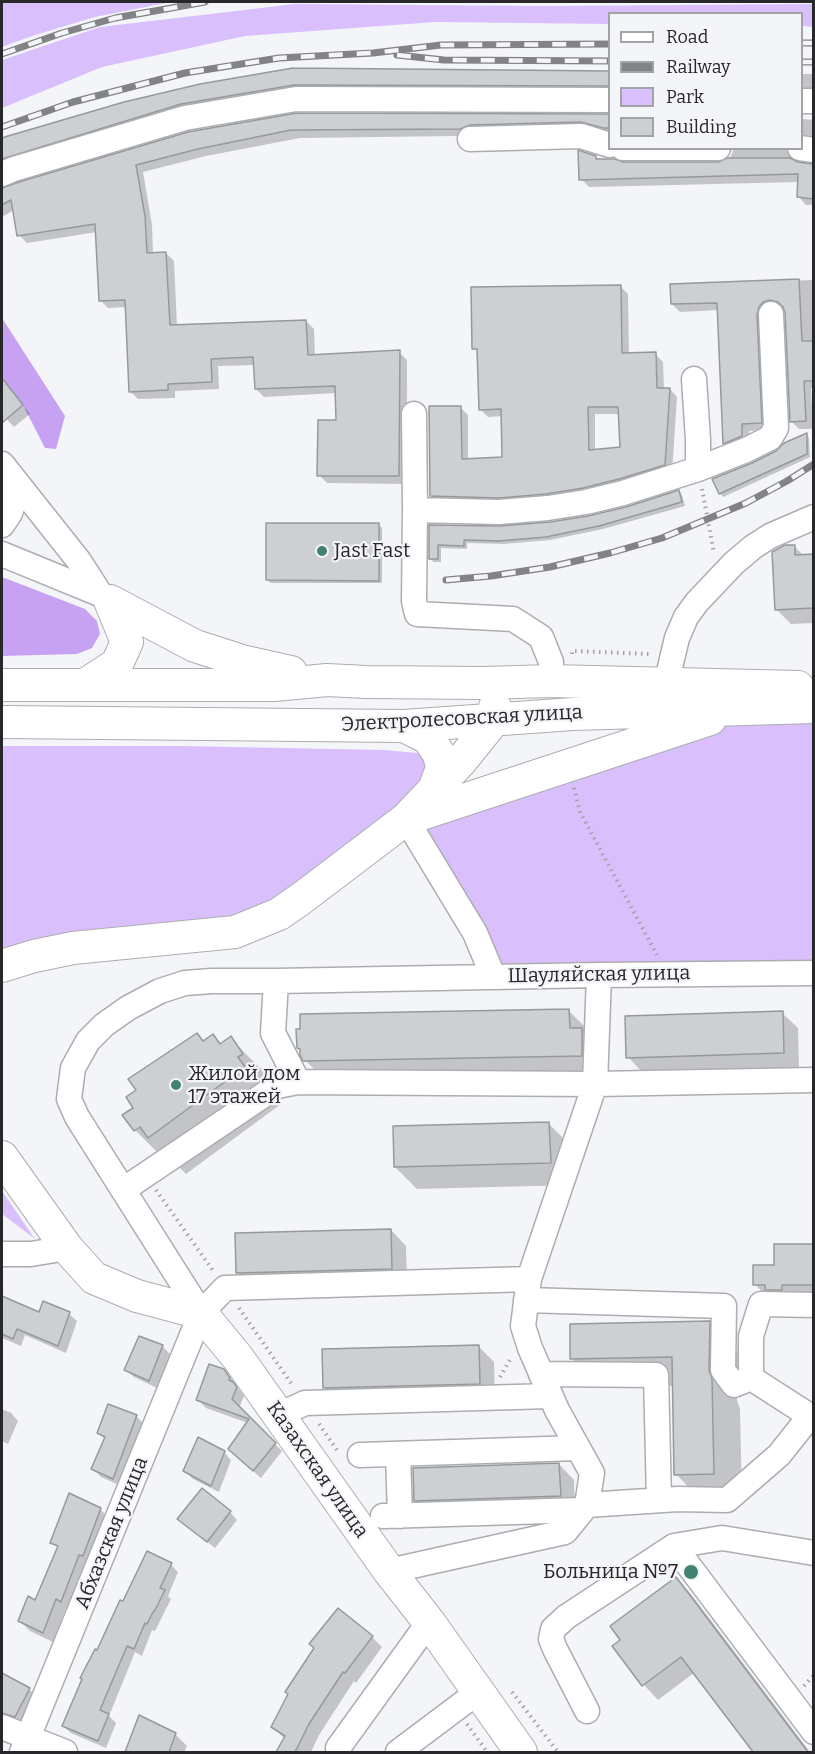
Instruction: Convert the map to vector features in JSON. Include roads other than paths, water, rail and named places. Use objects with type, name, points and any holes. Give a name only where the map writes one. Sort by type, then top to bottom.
[{"type":"main road","points":[[104,596],[195,646],[242,661],[327,680]]},
{"type":"main road","points":[[85,685],[117,664],[127,642],[104,596]]},
{"type":"main road","name":"Электролесовская улица","points":[[2,685],[274,685],[327,680],[496,683],[552,681],[813,687]]},
{"type":"main road","points":[[2,966],[34,956],[73,948],[235,932],[279,914],[406,819],[433,792],[494,720],[496,683]]},
{"type":"main road","name":"Электролесовская улица","points":[[2,722],[404,726],[559,715],[813,707]]},
{"type":"main road","points":[[406,819],[746,708]]},
{"type":"main road","points":[[404,726],[428,738],[439,753],[442,768],[433,792]]},
{"type":"main road","points":[[2,1157],[67,1248],[94,1278],[137,1296],[201,1313]]},
{"type":"main road","name":"Казахская улица","points":[[201,1313],[238,1358],[521,1752]]},
{"type":"street","points":[[2,174],[185,118],[296,99],[608,100]]},
{"type":"street","points":[[470,139],[581,136],[608,145]]},
{"type":"street","points":[[415,510],[499,512],[586,502],[623,493],[698,469],[770,438],[776,428],[771,314]]},
{"type":"street","points":[[694,379],[698,469]]},
{"type":"street","points":[[414,414],[414,601],[417,614],[513,619],[541,637],[551,662],[552,681]]},
{"type":"street","points":[[2,525],[15,499],[7,471]]},
{"type":"street","points":[[7,471],[80,561],[104,596]]},
{"type":"street","points":[[666,684],[677,638],[686,617],[697,602],[753,547],[770,536],[813,517]]},
{"type":"street","points":[[2,554],[104,596]]},
{"type":"street","name":"Шауляйская улица","points":[[406,819],[475,933],[493,976],[813,974]]},
{"type":"street","points":[[389,1571],[565,1532],[585,1507],[592,1473],[546,1385],[523,1326],[528,1290],[595,1084],[599,975]]},
{"type":"street","points":[[493,976],[185,983],[160,991],[128,1008],[104,1025],[88,1041],[73,1068],[69,1099],[77,1117],[201,1313],[225,1288],[528,1290],[724,1306],[723,1370],[734,1385],[752,1378]]},
{"type":"street","points":[[276,981],[273,1034],[298,1082]]},
{"type":"street","points":[[123,1190],[277,1086],[298,1082],[595,1084],[813,1080]]},
{"type":"street","points":[[2,1254],[31,1254],[67,1248]]},
{"type":"street","points":[[752,1378],[752,1336],[761,1304],[813,1305]]},
{"type":"street","name":"Абхазская улица","points":[[26,1745],[201,1313]]},
{"type":"street","points":[[279,1415],[305,1403],[656,1375],[659,1500]]},
{"type":"street","points":[[398,1454],[391,1516],[472,1514],[659,1500],[726,1500],[779,1455],[812,1415],[752,1378]]},
{"type":"street","points":[[360,1455],[578,1448]]},
{"type":"street","points":[[472,1514],[473,1552]]},
{"type":"street","points":[[587,1712],[551,1639],[553,1629],[566,1617],[674,1546],[722,1539],[813,1553]]},
{"type":"street","points":[[674,1546],[813,1732]]},
{"type":"street","points":[[338,1748],[429,1622]]},
{"type":"street","points":[[414,1748],[478,1692]]},
{"type":"street","points":[[2,1727],[26,1745],[65,1752]]},
{"type":"railway","points":[[2,54],[115,18],[205,2]]},
{"type":"railway","points":[[803,43],[814,43]]},
{"type":"railway","points":[[2,127],[73,102],[185,73],[279,58],[373,53],[441,45],[608,44]]},
{"type":"railway","points":[[397,55],[444,60],[608,61]]},
{"type":"railway","points":[[803,62],[814,62]]},
{"type":"railway","points":[[446,580],[550,567],[662,538],[746,503],[814,464]]},
{"type":"place","name":"Jast Fast","points":[[322,551]]},
{"type":"place","name":"Жилой дом 17 этажей","points":[[176,1085]]},
{"type":"place","name":"Больница №7","points":[[691,1572]]}]
